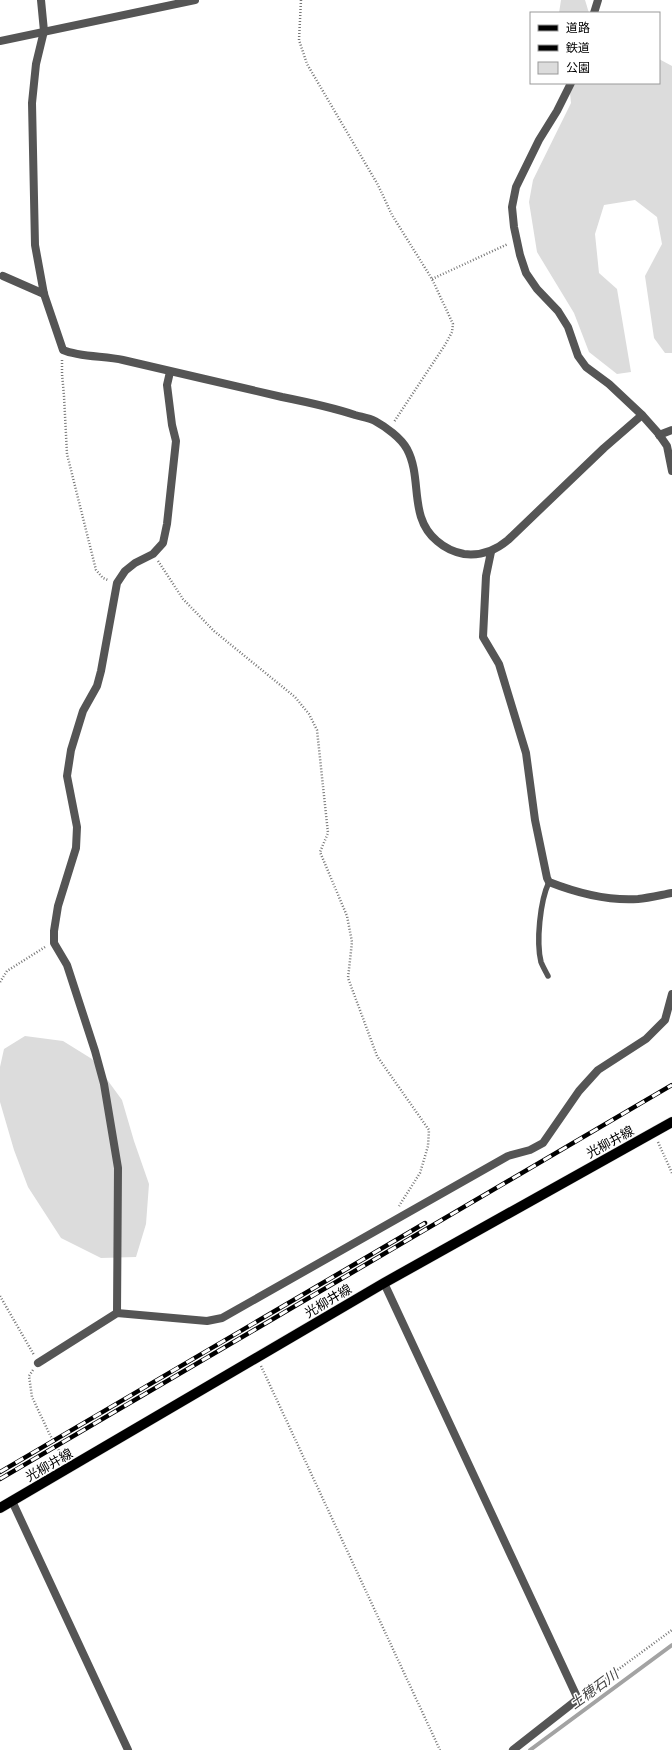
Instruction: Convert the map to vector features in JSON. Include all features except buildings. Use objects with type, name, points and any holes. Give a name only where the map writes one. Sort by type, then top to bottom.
[{"type":"main road","name":"光柳井線","points":[[0,1508],[384,1283],[672,1122]]},
{"type":"street","points":[[42,0],[44,31],[36,64],[32,103],[35,245],[44,294],[64,350],[69,353],[107,357],[333,408],[375,421],[388,430],[406,447],[411,457],[421,521],[432,536],[446,548],[458,553],[472,555],[491,552],[508,540],[604,448],[642,415]]},
{"type":"street","points":[[0,41],[195,0]]},
{"type":"street","points":[[594,12],[598,0]]},
{"type":"street","points":[[570,84],[557,111],[539,140],[516,186],[512,207],[517,240],[526,274],[537,289],[558,311],[568,327],[578,356],[586,368],[609,384],[642,415],[659,435],[667,446],[672,471]]},
{"type":"street","points":[[3,276],[44,294]]},
{"type":"street","points":[[117,1312],[118,1168],[116,1146],[96,1051],[67,965],[54,943],[54,932],[58,906],[76,848],[77,827],[67,776],[71,750],[83,711],[96,686],[101,671],[117,583],[125,570],[153,554],[163,543],[167,524],[176,441],[172,425],[167,385],[170,372]]},
{"type":"street","points":[[659,435],[672,430]]},
{"type":"street","points":[[491,552],[486,576],[483,637],[499,664],[526,753],[535,820],[547,878],[550,882],[588,894],[622,899],[639,899],[672,893]]},
{"type":"street","points":[[38,1363],[117,1312],[207,1321],[222,1318],[508,1156],[530,1150],[543,1143],[579,1091],[598,1070],[646,1039],[665,1020],[672,994]]},
{"type":"street","points":[[384,1283],[578,1699],[517,1749]]},
{"type":"street","points":[[12,1501],[128,1750]]},
{"type":"lane","points":[[548,976],[542,964],[539,946],[541,919],[546,889],[550,882]]},
{"type":"path","points":[[301,0],[299,40],[307,64],[378,185],[392,215],[432,279],[453,324],[452,332],[445,345],[388,430]]},
{"type":"path","points":[[432,279],[517,240]]},
{"type":"path","points":[[64,350],[62,374],[67,454],[72,476],[96,570],[103,578],[117,583]]},
{"type":"path","points":[[153,554],[183,599],[214,631],[295,697],[309,714],[317,730],[328,833],[320,852],[347,916],[352,942],[348,978],[377,1056],[429,1130],[428,1146],[420,1173],[398,1207]]},
{"type":"path","points":[[0,982],[7,971],[35,952],[54,943]]},
{"type":"path","points":[[654,1133],[672,1172]]},
{"type":"path","points":[[0,1296],[38,1363],[29,1376],[32,1397],[50,1435],[70,1468]]},
{"type":"path","points":[[258,1358],[440,1750]]},
{"type":"path","points":[[578,1699],[672,1630]]},
{"type":"green space","points":[[561,0],[585,0],[589,12],[559,12]]},
{"type":"green space","points":[[660,60],[672,66],[672,353],[665,353],[654,338],[645,276],[662,244],[657,217],[635,200],[604,205],[595,234],[599,273],[617,289],[631,372],[617,374],[589,352],[574,313],[537,252],[529,202],[533,180],[571,103],[569,84],[660,84]]},
{"type":"green space","points":[[25,1036],[63,1041],[92,1059],[122,1100],[149,1184],[146,1224],[136,1257],[101,1258],[61,1238],[28,1187],[14,1150],[0,1102],[0,1067],[4,1049]]},
{"type":"waterway","name":"土穂石川","points":[[530,1750],[672,1645]]},
{"type":"railway","points":[[0,1479],[672,1085]]},
{"type":"railway","points":[[0,1472],[425,1223]]}]
